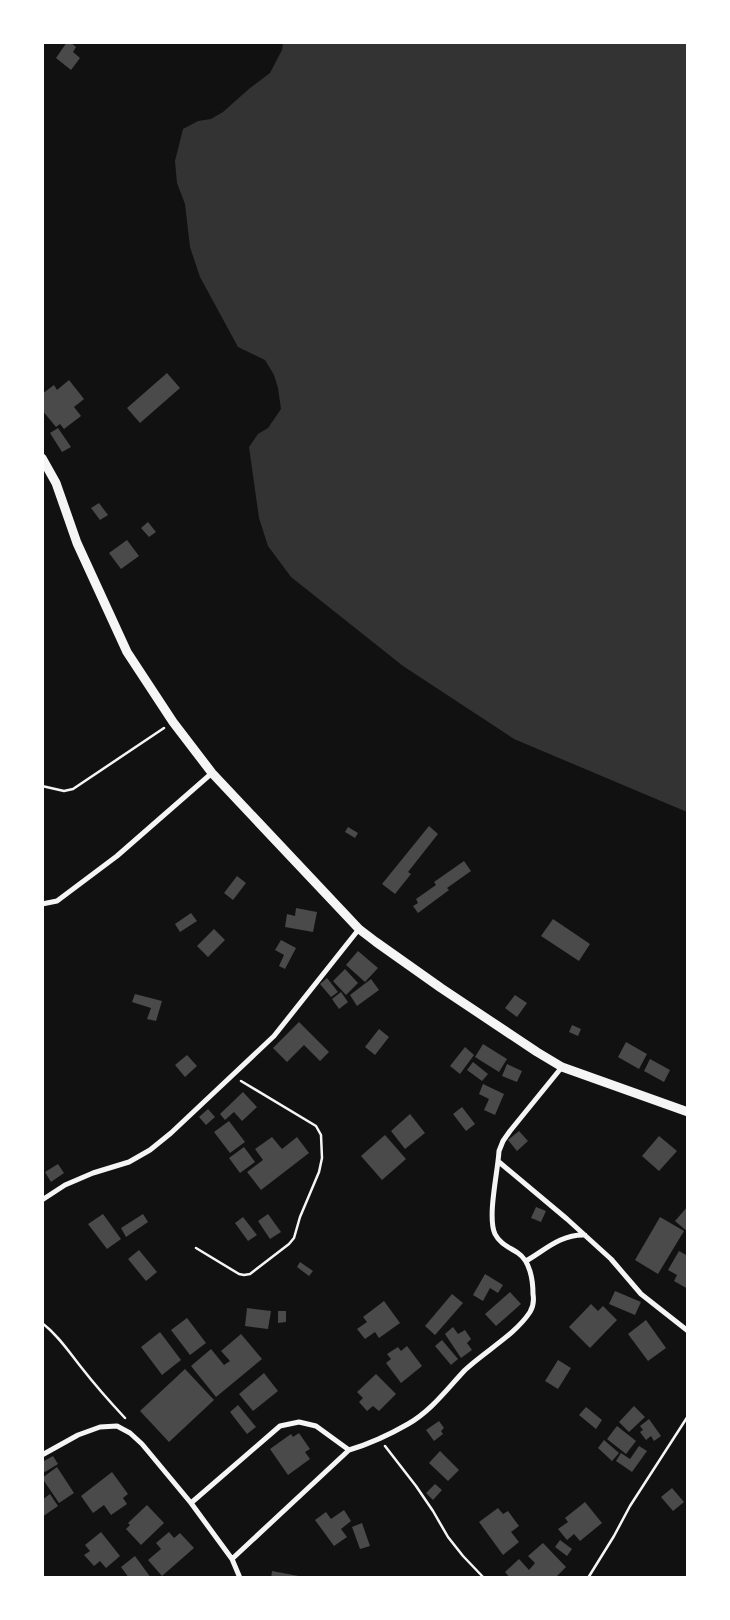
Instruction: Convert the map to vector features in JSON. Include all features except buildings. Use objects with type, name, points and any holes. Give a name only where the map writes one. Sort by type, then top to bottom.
[{"type":"street","points":[[42,458],[56,484],[77,543],[127,652],[173,722],[212,773],[359,929],[441,988],[537,1052],[562,1066],[688,1112]]},
{"type":"street","points":[[42,904],[57,901],[117,856],[212,773]]},
{"type":"street","points":[[42,1200],[65,1185],[93,1173],[130,1162],[150,1150],[171,1133],[274,1036],[359,929]]},
{"type":"street","points":[[232,1559],[349,1450],[379,1439],[409,1424],[438,1400],[466,1369],[518,1326],[530,1311],[534,1295],[526,1261],[519,1253],[503,1245],[494,1233],[492,1221],[499,1151],[503,1141],[562,1066]]},
{"type":"street","points":[[498,1162],[552,1205],[611,1259],[641,1294],[688,1331]]},
{"type":"street","points":[[526,1261],[566,1236],[574,1234],[584,1235]]},
{"type":"street","points":[[191,1503],[280,1426],[300,1422],[316,1426],[349,1450]]},
{"type":"street","points":[[42,1455],[78,1435],[100,1427],[117,1426],[130,1433],[142,1444],[191,1503],[232,1559],[240,1578]]},
{"type":"path","points":[[42,786],[64,791],[73,789],[121,755],[173,722]]},
{"type":"path","points":[[196,1248],[242,1275],[247,1275],[263,1264],[293,1240],[302,1211],[319,1172],[322,1158],[321,1135],[316,1126],[231,1076]]},
{"type":"path","points":[[42,1323],[60,1340],[101,1393],[129,1423]]},
{"type":"path","points":[[588,1578],[630,1506],[688,1416]]},
{"type":"path","points":[[379,1439],[412,1480],[448,1537],[484,1578]]},
{"type":"shaded area","points":[[283,43],[687,43],[687,812],[514,739],[403,666],[291,577],[268,546],[259,518],[249,447],[258,434],[268,428],[281,409],[278,388],[274,375],[265,360],[238,347],[200,277],[190,247],[185,204],[177,183],[175,161],[183,129],[198,121],[211,119],[223,112],[270,73],[282,50]]}]
